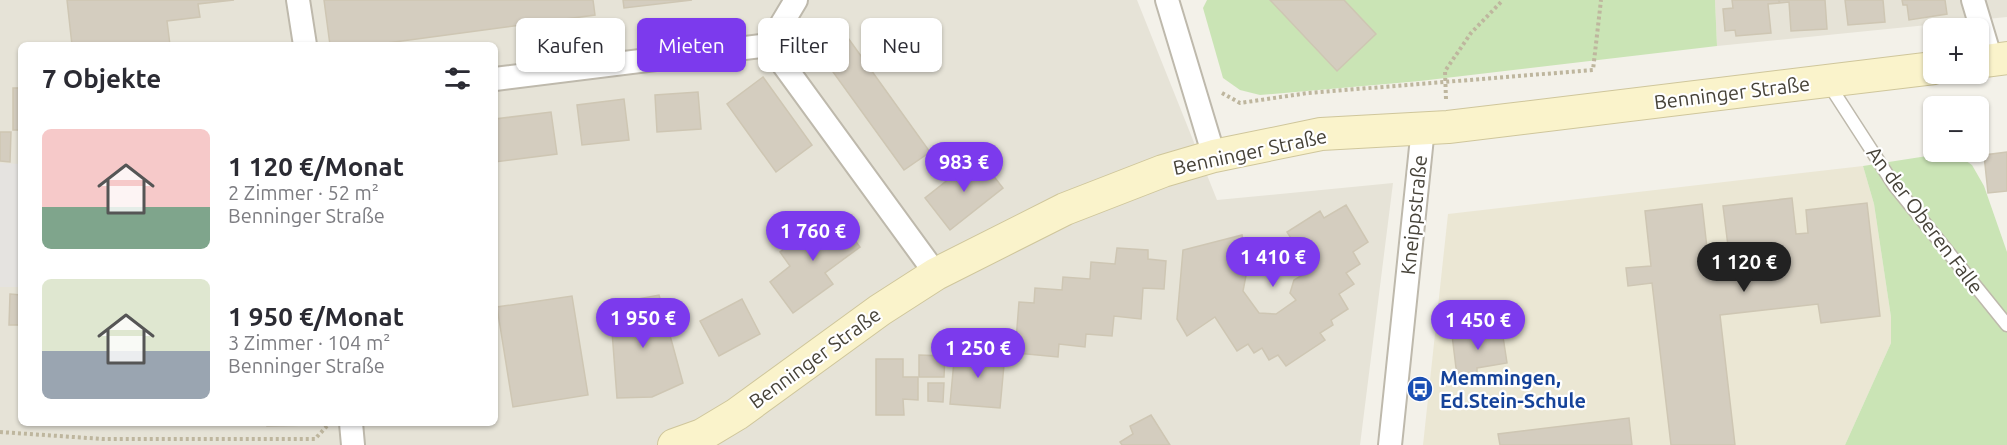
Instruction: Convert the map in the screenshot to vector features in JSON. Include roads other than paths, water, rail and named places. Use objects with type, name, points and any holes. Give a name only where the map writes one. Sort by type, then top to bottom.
[{"type":"street","points":[[298,0],[305,42]]},
{"type":"street","points":[[785,18],[796,0]]},
{"type":"street","points":[[1167,0],[1214,156]]},
{"type":"street","points":[[1974,0],[1992,60]]},
{"type":"street","points":[[498,79],[758,46]]},
{"type":"street","name":"Benninger Straße","points":[[674,445],[702,435],[737,414],[880,310],[936,274],[1065,209],[1163,171],[1214,156],[1321,134],[1435,127],[1923,69]]},
{"type":"street","points":[[789,72],[936,274]]},
{"type":"street","name":"Kneippstraße","points":[[1390,445],[1435,127]]},
{"type":"street","points":[[351,426],[353,445]]},
{"type":"lane","name":"An der Oberen Falle","points":[[1827,82],[1894,185],[2007,325]]},
{"type":"place","name":"Memmingen, Ed.Stein-Schule","points":[[1420,389]]}]
